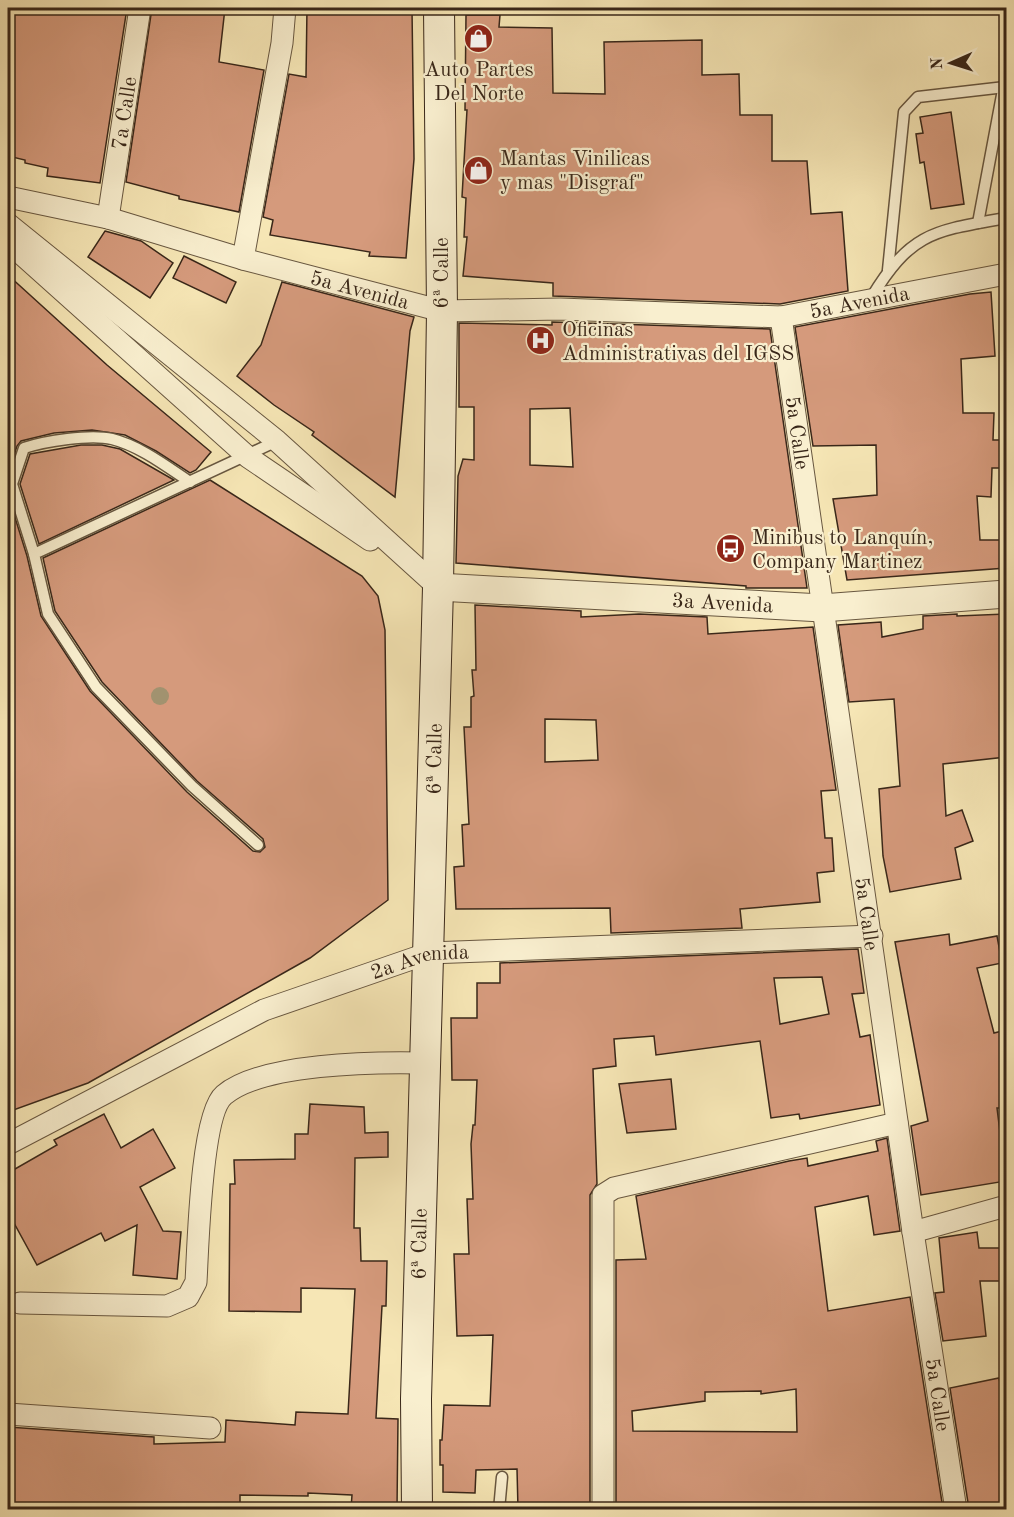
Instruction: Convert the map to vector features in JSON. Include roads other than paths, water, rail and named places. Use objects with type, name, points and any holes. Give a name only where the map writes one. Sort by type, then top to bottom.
[{"type":"main road","name":"6ª Calle","points":[[417,1509],[416,1387],[423,1063],[429,953],[438,587],[442,311],[439,8]]},
{"type":"street","name":"7a Calle","points":[[108,218],[140,8]]},
{"type":"street","points":[[243,259],[282,43],[285,8]]},
{"type":"street","name":"5a Avenida","points":[[8,197],[108,218],[243,259],[442,311],[560,309],[781,317],[1006,274]]},
{"type":"street","points":[[8,224],[277,441],[438,587]]},
{"type":"street","points":[[8,242],[248,457],[438,587]]},
{"type":"street","name":"5a Calle","points":[[781,317],[913,1232],[956,1509]]},
{"type":"street","name":"3a Avenida","points":[[438,587],[822,608],[1006,594]]},
{"type":"street","name":"2a Avenida","points":[[8,1144],[264,1010],[429,953],[872,936]]},
{"type":"street","points":[[20,1303],[167,1306],[188,1297],[196,1282],[206,1148],[211,1120],[223,1096],[267,1074],[388,1062],[423,1063]]},
{"type":"street","points":[[603,1509],[603,1195],[614,1188],[897,1123]]},
{"type":"street","points":[[913,1232],[1006,1206]]},
{"type":"street","points":[[8,1414],[210,1428]]},
{"type":"lane","points":[[888,270],[904,112],[918,97],[1006,87],[978,223]]},
{"type":"lane","points":[[871,299],[888,270],[905,251],[928,235],[1006,218]]},
{"type":"lane","points":[[190,482],[145,453],[111,439],[46,440],[24,447],[12,484],[34,554],[48,614],[96,687],[192,786],[258,845]]},
{"type":"lane","points":[[34,554],[248,457],[277,441]]},
{"type":"lane","points":[[499,1509],[502,1477]]},
{"type":"place","name":"Auto Partes Del Norte","points":[[479,38]]},
{"type":"place","name":"Mantas Vinilicas y mas \"Disgraf\"","points":[[479,170]]},
{"type":"place","name":"Oficinas Administrativas del IGSS","points":[[541,341]]},
{"type":"place","name":"Minibus to Lanquín, Company Martinez","points":[[731,549]]}]
